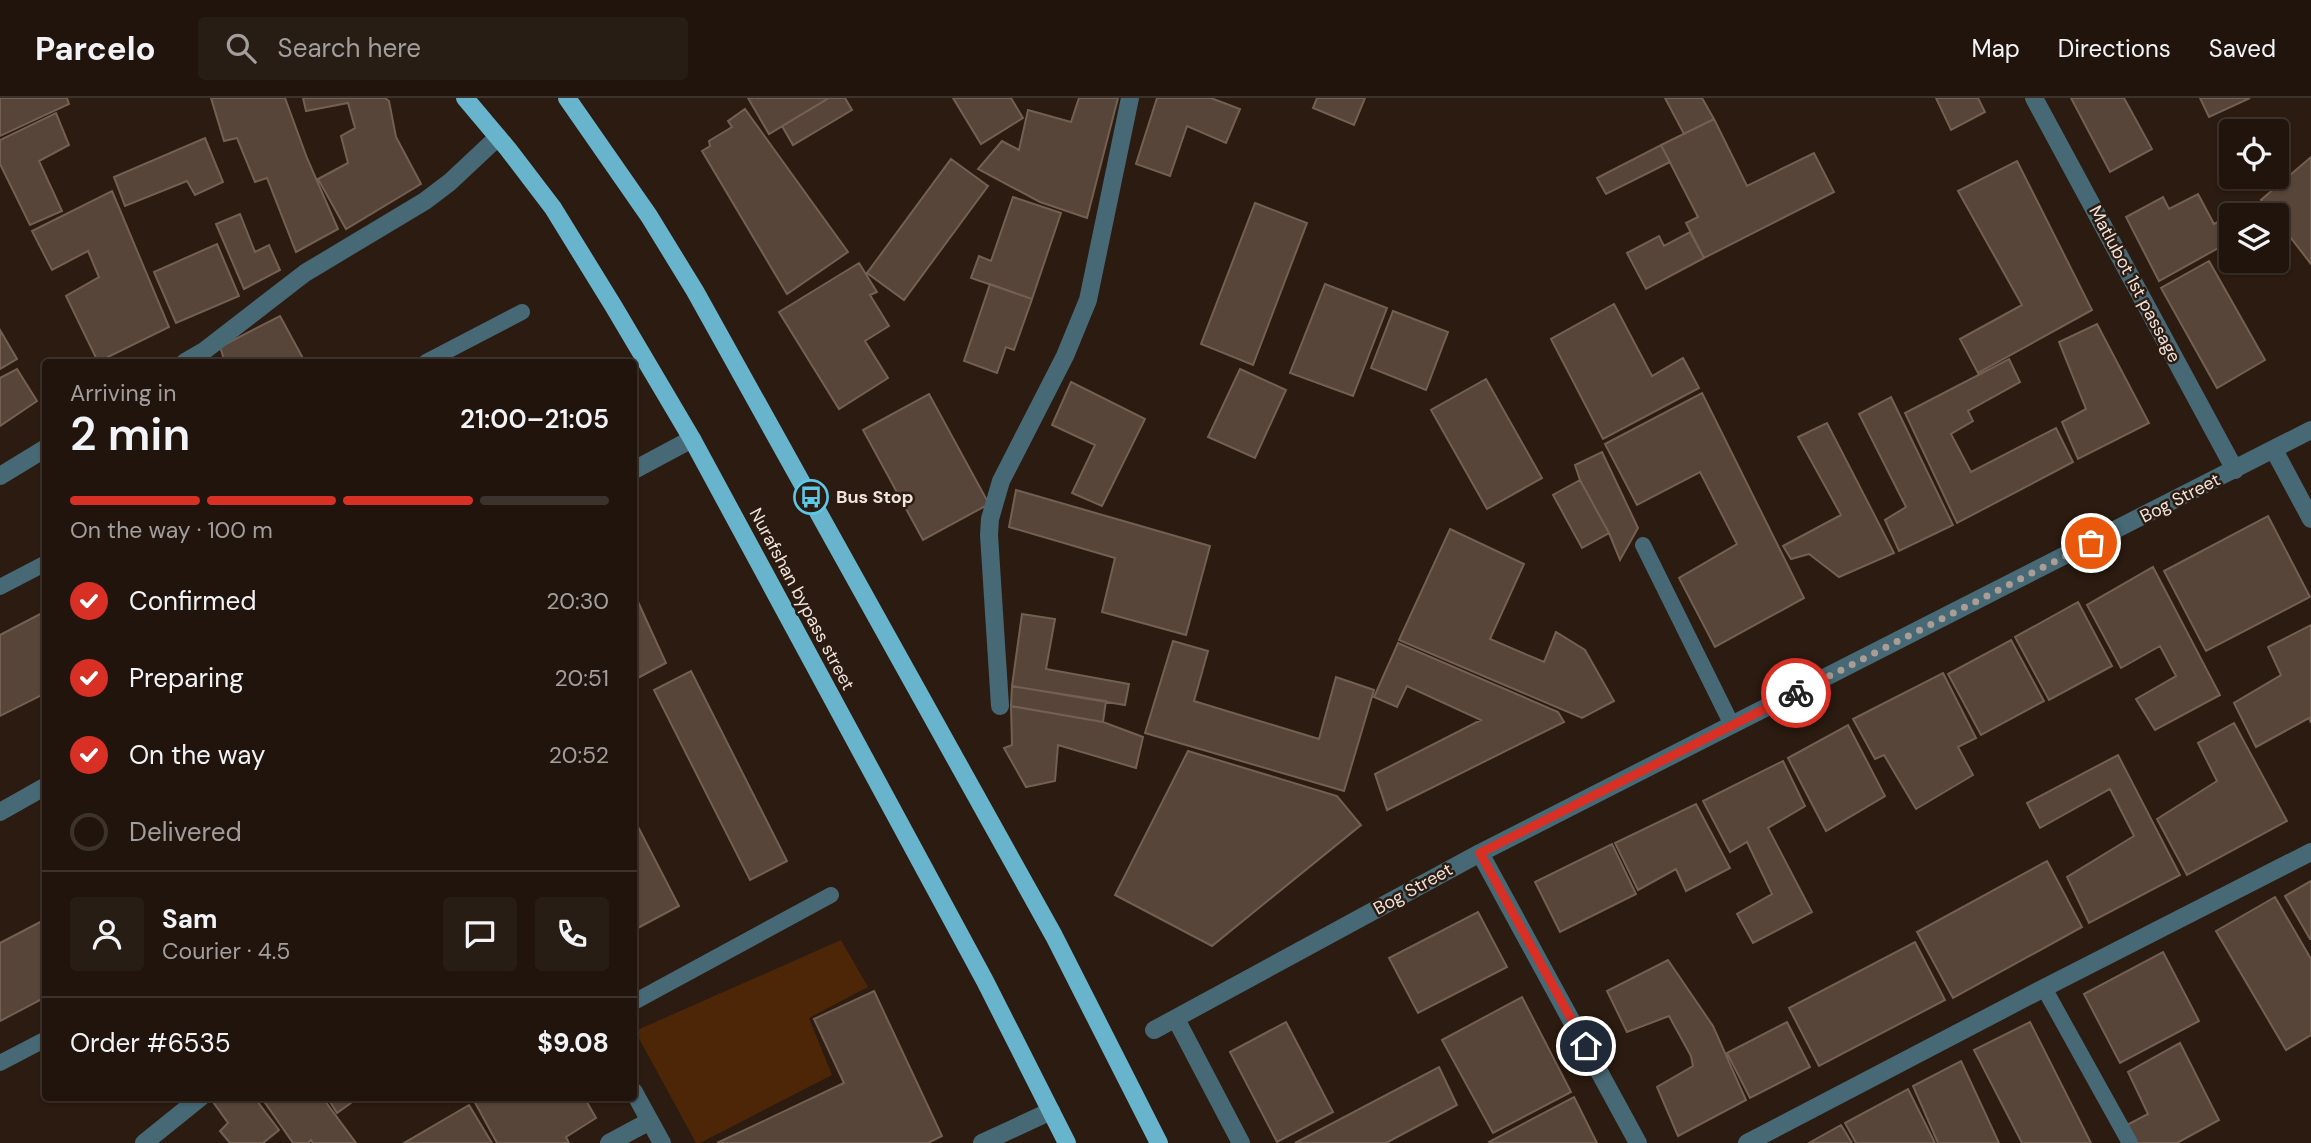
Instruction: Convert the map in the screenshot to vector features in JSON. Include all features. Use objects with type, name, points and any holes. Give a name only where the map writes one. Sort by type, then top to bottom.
[{"type":"main road","name":"Nurafshan bypass street","points":[[465,98],[553,208],[691,439],[985,981],[1067,1143]]},
{"type":"main road","points":[[567,98],[649,216],[695,291],[1054,936],[1159,1143]]},
{"type":"street","points":[[1000,706],[990,519],[1001,481],[1065,356],[1088,300],[1130,98]]},
{"type":"street","name":"Matlubot 1st passage","points":[[2034,98],[2235,470]]},
{"type":"street","points":[[191,359],[305,273],[425,201],[450,182],[498,137]]},
{"type":"street","name":"Bog Street","points":[[1154,1030],[1480,853],[2311,430]]},
{"type":"street","points":[[637,468],[691,439]]},
{"type":"street","points":[[0,476],[42,450]]},
{"type":"street","points":[[2274,450],[2311,519]]},
{"type":"street","points":[[0,812],[42,788]]},
{"type":"street","points":[[1747,1143],[2311,852]]},
{"type":"street","points":[[1480,853],[1638,1143]]},
{"type":"street","points":[[1176,1019],[1241,1143]]},
{"type":"street","points":[[637,1097],[662,1143]]},
{"type":"street","points":[[144,1143],[196,1101]]},
{"type":"street","points":[[982,1143],[1051,1111]]},
{"type":"street","points":[[609,1143],[650,1121]]},
{"type":"lane","points":[[432,359],[522,312]]},
{"type":"lane","points":[[1643,545],[1732,725]]},
{"type":"lane","points":[[0,587],[42,565]]},
{"type":"lane","points":[[637,1000],[831,895]]},
{"type":"lane","points":[[2044,988],[2130,1143]]},
{"type":"lane","points":[[0,1063],[42,1041]]},
{"type":"shaded area","points":[[841,940],[868,987],[809,1018],[832,1075],[700,1143],[696,1143],[637,1035],[637,1030]]},
{"type":"building","points":[[0,98],[67,98],[69,104],[0,136]]},
{"type":"building","points":[[211,98],[285,98],[307,158],[338,229],[296,252],[267,178],[255,182],[237,138],[224,141]]},
{"type":"building","points":[[303,98],[385,98],[389,101],[396,137],[421,184],[346,229],[318,179],[348,163],[341,136],[355,128],[348,103],[306,111]]},
{"type":"building","points":[[748,98],[829,98],[769,134]]},
{"type":"building","points":[[829,98],[845,98],[852,110],[793,145],[782,126]]},
{"type":"building","points":[[953,98],[1011,98],[1023,118],[981,144]]},
{"type":"building","points":[[1079,98],[1118,98],[1087,218],[1040,202],[978,169],[1002,141],[1019,150],[1028,110],[1071,122]]},
{"type":"building","points":[[1157,98],[1211,98],[1240,109],[1226,143],[1187,126],[1170,176],[1136,164]]},
{"type":"building","points":[[1317,98],[1365,98],[1354,125],[1313,108]]},
{"type":"building","points":[[1665,98],[1702,98],[1714,119],[1684,134]]},
{"type":"building","points":[[1936,98],[1978,98],[1985,112],[1951,130]]},
{"type":"building","points":[[2071,98],[2124,98],[2152,149],[2110,172]]},
{"type":"building","points":[[2200,98],[2250,98],[2209,117]]},
{"type":"building","points":[[745,109],[848,252],[787,294],[702,151],[710,146],[709,141],[732,127],[728,121]]},
{"type":"building","points":[[56,113],[69,145],[39,161],[62,211],[30,225],[0,164],[0,140]]},
{"type":"building","points":[[1714,119],[1747,186],[1814,153],[1834,192],[1704,258],[1686,223],[1698,217],[1661,145]]},
{"type":"building","points":[[205,138],[223,182],[195,195],[187,181],[125,206],[114,177]]},
{"type":"building","points":[[1661,145],[1670,162],[1606,194],[1597,178]]},
{"type":"building","points":[[2311,157],[2311,264],[2289,236],[2289,203],[2263,203],[2261,200],[2274,189],[2289,189],[2289,176]]},
{"type":"building","points":[[951,159],[988,186],[904,300],[867,273]]},
{"type":"building","points":[[2017,161],[2092,310],[1978,373],[1960,339],[2022,305],[1958,191]]},
{"type":"building","points":[[112,191],[169,327],[104,359],[97,359],[66,296],[99,277],[88,251],[52,270],[32,231]]},
{"type":"building","points":[[2198,194],[2214,224],[2219,221],[2219,248],[2159,281],[2126,217],[2163,197],[2169,209]]},
{"type":"building","points":[[1013,197],[1061,213],[1032,299],[971,278],[979,256],[991,261]]},
{"type":"building","points":[[1255,203],[1307,223],[1253,365],[1201,344]]},
{"type":"building","points":[[240,214],[255,252],[269,245],[280,270],[244,289],[216,224]]},
{"type":"building","points":[[1690,232],[1704,258],[1646,289],[1627,253],[1659,236],[1664,246]]},
{"type":"building","points":[[217,244],[239,296],[176,323],[154,272]]},
{"type":"building","points":[[2209,261],[2265,360],[2217,388],[2161,288]]},
{"type":"building","points":[[859,263],[877,292],[870,295],[889,326],[865,341],[888,378],[839,409],[779,312]]},
{"type":"building","points":[[990,284],[1032,299],[1014,350],[1006,347],[997,373],[964,361]]},
{"type":"building","points":[[1325,284],[1387,308],[1353,396],[1290,373]]},
{"type":"building","points":[[1614,304],[1652,376],[1683,358],[1699,388],[1603,439],[1551,339]]},
{"type":"building","points":[[1393,311],[1448,332],[1426,390],[1371,368]]},
{"type":"building","points":[[280,316],[303,359],[224,359],[220,347]]},
{"type":"building","points":[[2097,324],[2149,423],[2078,459],[2062,422],[2086,409],[2059,342]]},
{"type":"building","points":[[0,330],[17,359],[0,369]]},
{"type":"building","points":[[2009,359],[2020,382],[1968,411],[1973,421],[1951,434],[1971,472],[2056,428],[2073,462],[1957,523],[1905,413]]},
{"type":"building","points":[[17,369],[37,401],[0,426],[0,378]]},
{"type":"building","points":[[1240,369],[1286,390],[1255,458],[1208,437]]},
{"type":"building","points":[[1486,379],[1542,478],[1487,509],[1431,410]]},
{"type":"building","points":[[1071,382],[1145,419],[1102,506],[1072,493],[1095,445],[1052,425]]},
{"type":"building","points":[[1702,393],[1804,598],[1715,647],[1679,578],[1737,544],[1700,472],[1637,505],[1605,444]]},
{"type":"building","points":[[929,394],[989,504],[923,540],[863,430]]},
{"type":"building","points":[[1891,397],[1953,525],[1899,551],[1885,520],[1906,507],[1859,414]]},
{"type":"building","points":[[1827,423],[1894,553],[1839,577],[1809,554],[1791,559],[1783,546],[1841,515],[1798,437]]},
{"type":"building","points":[[1602,452],[1638,528],[1620,560],[1575,465]]},
{"type":"building","points":[[1580,480],[1609,533],[1582,548],[1553,495]]},
{"type":"building","points":[[1016,490],[1210,546],[1186,635],[1102,612],[1115,558],[1009,527]]},
{"type":"building","points":[[2268,516],[2310,597],[2206,651],[2164,571]]},
{"type":"building","points":[[1450,529],[1524,564],[1490,639],[1544,662],[1556,632],[1585,650],[1614,701],[1582,718],[1399,640]]},
{"type":"building","points":[[2153,567],[2220,695],[2155,730],[2136,699],[2176,676],[2160,646],[2121,668],[2087,605]]},
{"type":"building","points":[[637,600],[666,663],[637,678]]},
{"type":"building","points":[[2078,602],[2112,666],[2049,700],[2015,637]]},
{"type":"building","points":[[42,613],[42,695],[0,716],[0,635]]},
{"type":"building","points":[[1022,614],[1055,619],[1046,669],[1129,684],[1125,705],[1012,686]]},
{"type":"building","points":[[2311,625],[2311,723],[2309,718],[2256,747],[2234,703],[2281,675],[2268,647]]},
{"type":"building","points":[[2011,640],[2044,701],[1981,735],[1948,674]]},
{"type":"building","points":[[1173,641],[1208,651],[1194,701],[1319,739],[1336,677],[1374,690],[1344,791],[1145,733]]},
{"type":"building","points":[[1398,643],[1558,712],[1564,722],[1387,810],[1375,774],[1481,720],[1407,686],[1397,707],[1374,697]]},
{"type":"building","points":[[691,671],[787,861],[750,880],[654,690]]},
{"type":"building","points":[[1943,673],[1976,738],[1958,747],[1973,775],[1916,809],[1884,755],[1875,759],[1853,719]]},
{"type":"building","points":[[1012,686],[1106,701],[1103,722],[1011,706]]},
{"type":"building","points":[[1011,706],[1103,722],[1143,737],[1136,768],[1058,745],[1055,781],[1026,787],[1004,748],[1012,745]]},
{"type":"building","points":[[2234,723],[2287,821],[2187,875],[2157,819],[2217,781],[2198,743]]},
{"type":"building","points":[[1848,725],[1885,796],[1826,831],[1788,758]]},
{"type":"building","points":[[1188,751],[1337,796],[1361,825],[1212,946],[1115,895]]},
{"type":"building","points":[[2118,755],[2180,875],[2089,923],[2067,877],[2134,836],[2110,789],[2040,828],[2027,803]]},
{"type":"building","points":[[1783,761],[1805,806],[1768,828],[1812,912],[1753,943],[1737,914],[1772,894],[1747,842],[1730,852],[1703,801]]},
{"type":"building","points":[[1696,804],[1730,868],[1686,891],[1676,869],[1638,890],[1615,843]]},
{"type":"building","points":[[637,825],[679,906],[637,928]]},
{"type":"building","points":[[1612,844],[1636,894],[1560,932],[1535,882]]},
{"type":"building","points":[[2047,861],[2082,927],[1953,998],[1917,932]]},
{"type":"building","points":[[2311,881],[2311,939],[2310,939],[2285,896]]},
{"type":"building","points":[[2275,897],[2311,959],[2311,1035],[2286,1050],[2216,931]]},
{"type":"building","points":[[1478,912],[1507,967],[1418,1013],[1389,958]]},
{"type":"building","points":[[42,921],[42,999],[0,1021],[0,943]]},
{"type":"building","points":[[1915,942],[1945,1000],[1819,1066],[1789,1008]]},
{"type":"building","points":[[2163,952],[2199,1021],[2120,1063],[2084,994]]},
{"type":"building","points":[[1668,960],[1713,1026],[1746,1100],[1678,1136],[1657,1087],[1693,1066],[1691,1056],[1669,1016],[1627,1032],[1607,991]]},
{"type":"building","points":[[874,991],[942,1136],[928,1143],[717,1143],[844,1083],[814,1019]]},
{"type":"building","points":[[1522,997],[1571,1092],[1493,1133],[1442,1040]]},
{"type":"building","points":[[1286,1022],[1333,1112],[1277,1142],[1230,1052]]},
{"type":"building","points":[[1787,1022],[1810,1067],[1750,1098],[1727,1053]]},
{"type":"building","points":[[2030,1022],[2091,1143],[2022,1143],[1974,1050]]},
{"type":"building","points":[[2180,1043],[2219,1120],[2177,1143],[2136,1143],[2127,1125],[2148,1114],[2128,1072]]},
{"type":"building","points":[[1961,1061],[1999,1143],[1938,1143],[1913,1086]]},
{"type":"building","points":[[1439,1067],[1457,1105],[1386,1143],[1295,1143]]},
{"type":"building","points":[[1908,1089],[1935,1143],[1856,1143],[1845,1123]]},
{"type":"building","points":[[1574,1097],[1597,1143],[1489,1142]]},
{"type":"building","points":[[212,1101],[257,1101],[279,1130],[263,1143],[230,1143],[220,1131],[228,1123]]},
{"type":"building","points":[[264,1101],[325,1101],[356,1143],[313,1143],[311,1140],[308,1143],[293,1143]]},
{"type":"building","points":[[330,1101],[354,1101],[337,1113]]},
{"type":"building","points":[[474,1101],[586,1101],[596,1118],[566,1137],[569,1143],[497,1143]]},
{"type":"building","points":[[469,1105],[492,1143],[404,1143]]},
{"type":"building","points":[[1841,1125],[1852,1143],[1809,1143]]},
{"type":"way so far","points":[[1796,693],[2091,543]]},
{"type":"place","name":"Bus Stop","points":[[811,497]]},
{"type":"route","points":[[1586,1046],[1480,853],[1796,693]]}]
